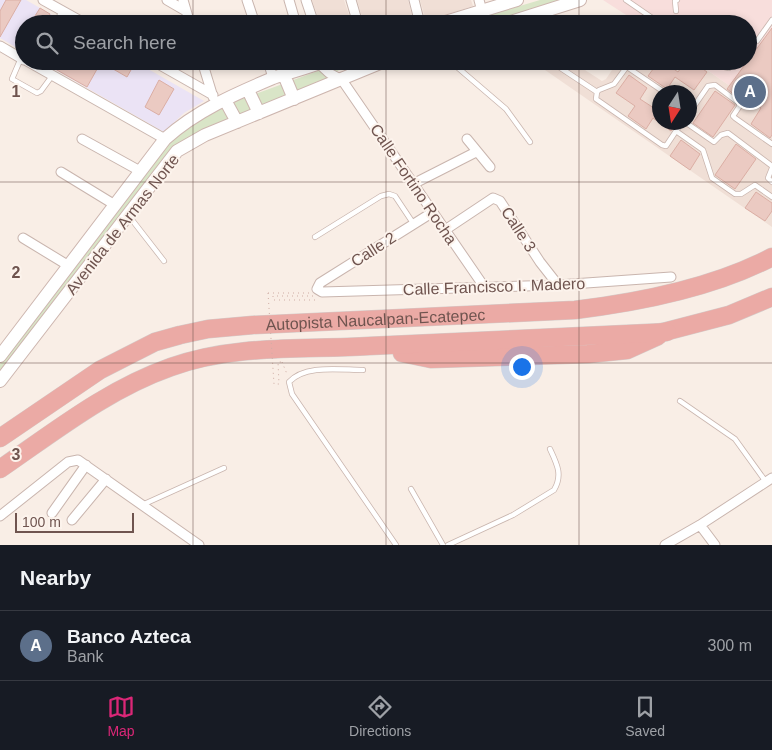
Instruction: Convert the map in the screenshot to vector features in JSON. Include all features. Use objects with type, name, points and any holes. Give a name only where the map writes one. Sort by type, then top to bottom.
[{"type":"highway","name":"Autopista Naucalpan-Ecatepec","points":[[0,438],[100,370],[155,342],[180,335],[208,329],[254,325],[575,310],[604,307],[722,279],[752,268],[772,257]]},
{"type":"highway","name":"Autopista Naucalpan-Ecatepec","points":[[402,353],[587,348],[624,344],[730,315],[772,297]]},
{"type":"highway","name":"Autopista Naucalpan-Ecatepec","points":[[0,469],[75,418],[122,389],[173,366],[225,353],[254,350],[667,332]]},
{"type":"highway","name":"Autopista Naucalpan-Ecatepec","points":[[372,346],[460,364],[569,361],[610,357],[667,332]]},
{"type":"highway","name":"Autopista Naucalpan-Ecatepec","points":[[372,346],[393,348],[529,345],[649,336]]},
{"type":"main road","points":[[458,15],[480,5],[517,0]]},
{"type":"main road","points":[[532,15],[580,0]]},
{"type":"main road","points":[[0,356],[165,139],[195,115],[218,100],[298,70]]},
{"type":"main road","name":"Avenida de Armas Norte","points":[[0,381],[178,151],[205,135],[365,70]]},
{"type":"main road","points":[[278,77],[294,99]]},
{"type":"main road","points":[[248,90],[259,113]]},
{"type":"main road","points":[[218,100],[237,122]]},
{"type":"main road","points":[[177,129],[187,146]]},
{"type":"main road","points":[[82,249],[95,258]]},
{"type":"street","points":[[43,0],[71,15]]},
{"type":"street","points":[[167,0],[186,11]]},
{"type":"street","points":[[183,0],[187,15]]},
{"type":"street","points":[[247,0],[252,15]]},
{"type":"street","points":[[289,0],[293,15]]},
{"type":"street","points":[[306,0],[311,15]]},
{"type":"street","points":[[350,0],[355,15]]},
{"type":"street","points":[[414,0],[418,15]]},
{"type":"street","points":[[0,46],[15,54]]},
{"type":"street","points":[[42,70],[165,139]]},
{"type":"street","points":[[168,70],[218,100]]},
{"type":"street","points":[[206,70],[218,100]]},
{"type":"street","points":[[274,70],[278,77]]},
{"type":"street","points":[[327,70],[342,80]]},
{"type":"street","name":"Calle Fortino Rocha","points":[[342,80],[485,288]]},
{"type":"street","points":[[82,139],[140,171]]},
{"type":"street","points":[[466,139],[490,167]]},
{"type":"street","points":[[414,183],[476,152]]},
{"type":"street","points":[[61,172],[115,205]]},
{"type":"street","name":"Calle 3","points":[[445,230],[493,198],[497,199],[558,285]]},
{"type":"street","name":"Calle 2","points":[[317,289],[320,283],[433,212]]},
{"type":"street","points":[[23,238],[69,266]]},
{"type":"street","name":"Calle Francisco I. Madero","points":[[317,289],[322,292],[485,288],[670,277]]},
{"type":"street","points":[[0,516],[68,462],[82,462],[198,545]]},
{"type":"street","points":[[52,513],[82,462]]},
{"type":"street","points":[[72,520],[106,479]]},
{"type":"street","points":[[665,545],[700,526],[769,480]]},
{"type":"street","points":[[700,526],[715,545]]},
{"type":"lane","points":[[626,0],[648,15]]},
{"type":"lane","points":[[676,11],[675,1],[677,0]]},
{"type":"lane","points":[[60,15],[62,10]]},
{"type":"lane","points":[[757,41],[772,20]]},
{"type":"lane","points":[[19,70],[12,78],[37,93],[41,91],[52,76]]},
{"type":"lane","points":[[460,70],[506,109],[530,142]]},
{"type":"lane","points":[[564,70],[597,92]]},
{"type":"lane","points":[[597,92],[614,84],[625,70]]},
{"type":"lane","points":[[631,70],[654,85]]},
{"type":"lane","points":[[697,101],[708,86],[715,85],[739,103],[739,107],[733,116],[772,144]]},
{"type":"lane","points":[[597,92],[596,99],[662,145],[666,146],[669,144],[676,131],[703,150],[712,178],[736,194],[740,194],[755,185],[772,197]]},
{"type":"lane","points":[[696,130],[714,142],[721,135],[728,134],[772,167],[768,178],[772,182]]},
{"type":"lane","points":[[315,236],[381,196],[389,194],[395,196],[413,223]]},
{"type":"lane","points":[[128,215],[164,261]]},
{"type":"lane","points":[[363,370],[316,370],[296,375],[290,382],[292,394],[396,545]]},
{"type":"lane","points":[[680,401],[735,439],[769,480]]},
{"type":"lane","points":[[448,545],[513,515],[554,490],[557,484],[559,469],[550,449]]},
{"type":"lane","points":[[142,504],[224,468]]},
{"type":"lane","points":[[411,489],[442,545]]},
{"type":"path","points":[[290,382],[282,362],[278,362],[279,384],[274,384],[268,293],[316,293],[316,296],[273,296],[273,300],[321,300]]},
{"type":"shaded area","points":[[0,0],[26,0],[52,15],[15,15],[15,47],[0,38]]},
{"type":"shaded area","points":[[312,0],[344,0],[349,15],[317,15]]},
{"type":"shaded area","points":[[357,0],[408,0],[412,15],[361,15]]},
{"type":"shaded area","points":[[420,0],[471,0],[473,6],[445,15],[424,15]]},
{"type":"shaded area","points":[[603,0],[772,0],[772,115],[707,70],[757,70],[757,15],[626,15]]},
{"type":"shaded area","points":[[56,70],[150,70],[204,101],[184,113],[164,132]]},
{"type":"shaded area","points":[[545,70],[585,70],[602,81],[606,79],[612,70],[707,70],[772,115],[772,227]]},
{"type":"green space","points":[[540,0],[561,0],[515,15],[490,15]]},
{"type":"green space","points":[[321,70],[339,70],[315,87],[176,147],[0,374],[0,364],[168,141],[194,122],[242,99]]},
{"type":"building","points":[[6,0],[21,0],[0,37],[0,11]]},
{"type":"building","points":[[40,8],[50,14],[50,15],[36,15]]},
{"type":"building","points":[[772,28],[772,135],[770,138],[751,124],[761,108],[742,95],[739,98],[727,89],[741,70],[757,70],[757,48]]},
{"type":"building","points":[[57,70],[97,70],[87,87]]},
{"type":"building","points":[[115,70],[131,70],[127,77]]},
{"type":"building","points":[[652,70],[675,70],[678,72],[679,70],[704,70],[707,72],[697,86],[687,85],[675,77],[670,85],[661,85],[648,76]]},
{"type":"building","points":[[629,75],[647,88],[640,99],[652,107],[652,120],[646,129],[628,116],[635,106],[616,93]]},
{"type":"building","points":[[159,80],[174,89],[159,115],[145,107]]},
{"type":"building","points":[[715,91],[735,105],[713,137],[697,126],[697,117]]},
{"type":"building","points":[[681,140],[700,154],[690,170],[670,156]]},
{"type":"building","points":[[736,144],[756,159],[735,189],[715,175]]},
{"type":"building","points":[[756,192],[772,203],[772,211],[765,221],[745,208]]},
{"type":"place","name":"Banco Azteca","points":[[750,92]]}]
